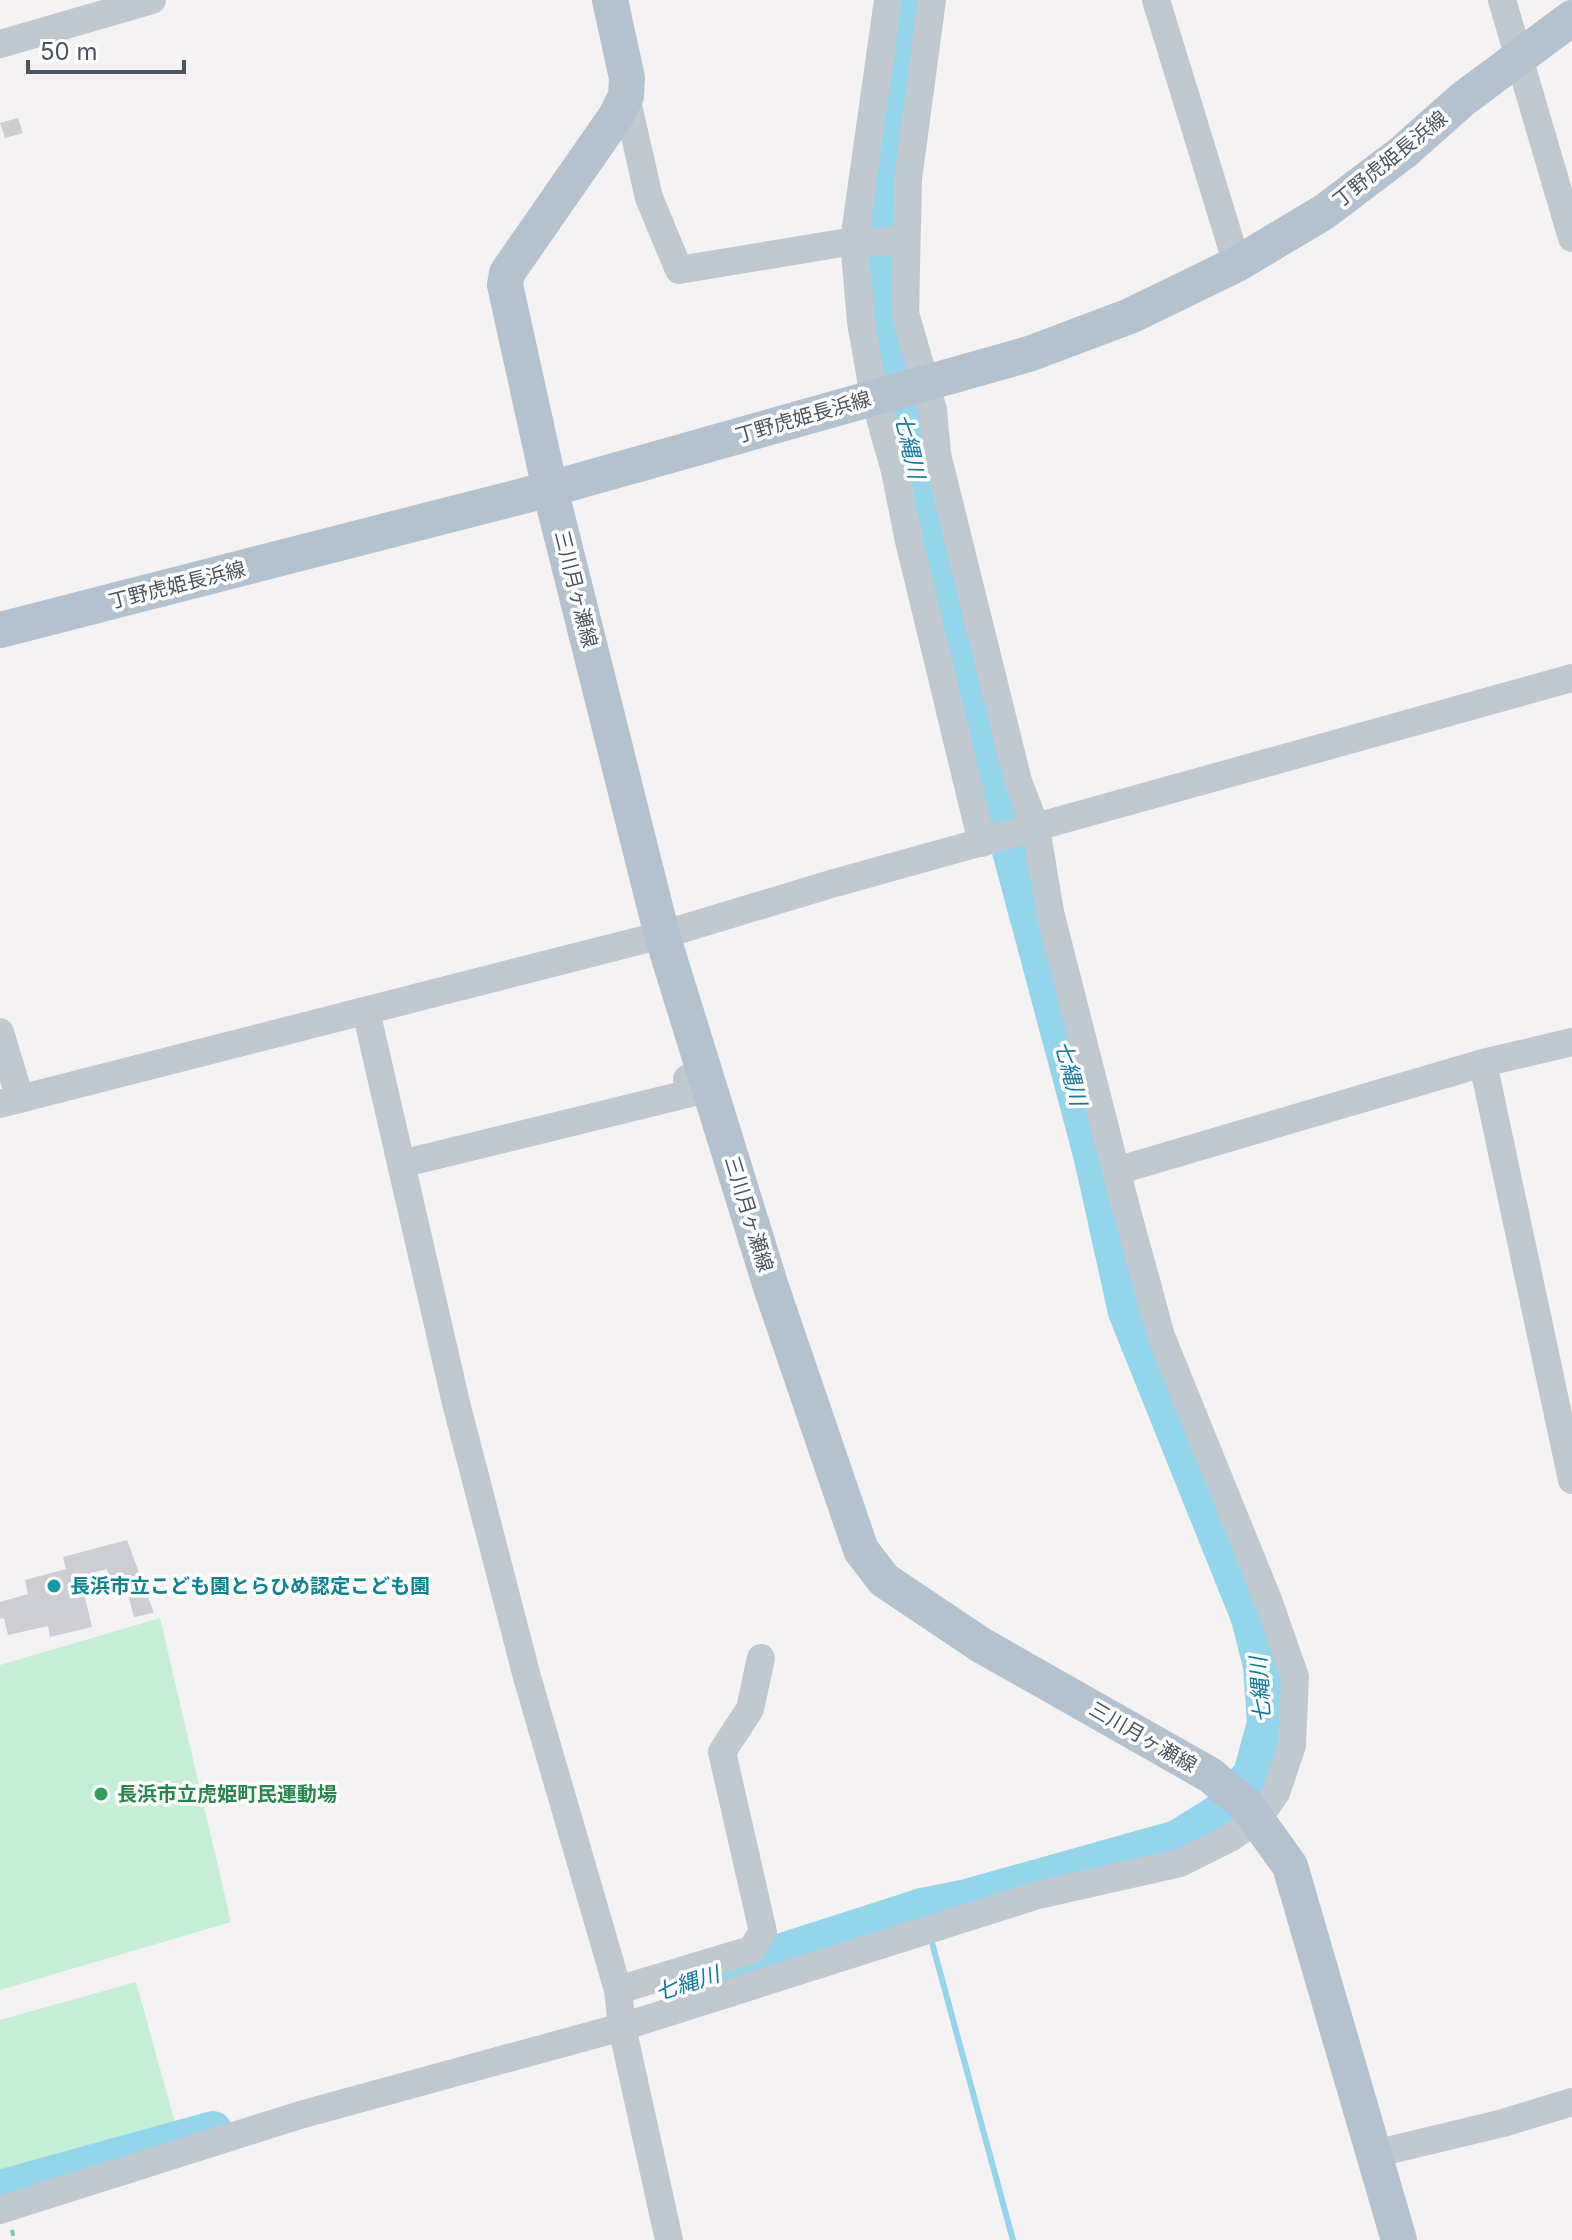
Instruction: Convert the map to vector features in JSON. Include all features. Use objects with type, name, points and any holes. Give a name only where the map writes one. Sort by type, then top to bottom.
[{"type":"main road","points":[[610,0],[627,78],[626,96]]},
{"type":"main road","name":"丁野虎姫長浜線","points":[[0,630],[550,489],[1029,354],[1130,316],[1237,264],[1324,212],[1402,153],[1463,99],[1572,18]]},
{"type":"main road","name":"三川月ヶ瀬線","points":[[626,96],[616,116],[507,273],[505,285],[550,489],[662,935],[771,1287],[861,1550],[884,1580],[981,1645],[1243,1804],[1290,1866],[1399,2240]]},
{"type":"street","points":[[0,44],[152,0]]},
{"type":"street","points":[[888,0],[854,241],[861,322],[909,541],[982,843]]},
{"type":"street","points":[[0,2210],[300,2115],[622,2027],[1038,1895],[1180,1863],[1230,1838],[1243,1804],[1276,1793],[1292,1745],[1295,1677],[1268,1600],[1161,1336],[1050,912],[1036,828],[1010,751],[937,454],[933,410],[905,313],[908,179],[932,0]]},
{"type":"street","points":[[1156,0],[1237,264]]},
{"type":"street","points":[[1502,0],[1572,238]]},
{"type":"street","points":[[626,96],[649,198],[679,270],[854,241],[906,242]]},
{"type":"street","points":[[0,1032],[10,1101],[662,935],[831,884],[1572,678]]},
{"type":"street","points":[[366,1011],[456,1403],[523,1662],[618,1990],[622,2027],[669,2240]]},
{"type":"street","points":[[1116,1171],[1483,1063],[1572,1042]]},
{"type":"street","points":[[1483,1063],[1572,1480]]},
{"type":"street","points":[[401,1164],[691,1093],[687,1079],[705,1074]]},
{"type":"street","points":[[618,1990],[751,1950],[763,1932],[722,1752],[750,1709],[761,1658]]},
{"type":"street","points":[[1374,2154],[1503,2123],[1572,2102]]},
{"type":"green space","name":"長浜市立虎姫町民運動場","points":[[160,1618],[231,1922],[0,1990],[0,1665]]},
{"type":"green space","points":[[136,1982],[177,2130],[0,2179],[0,2020]]},
{"type":"building","points":[[18,118],[23,133],[5,138],[0,123]]},
{"type":"building","name":"長浜市立こども園とらひめ認定こども園","points":[[127,1540],[154,1613],[134,1617],[127,1591],[113,1595],[107,1569],[80,1576],[92,1627],[50,1637],[48,1626],[8,1635],[4,1618],[0,1619],[0,1602],[28,1594],[25,1580],[66,1569],[63,1557]]},
{"type":"waterway","name":"七縄川","points":[[714,1974],[922,1907],[963,1899],[1177,1839],[1220,1812],[1252,1774],[1266,1723],[1262,1666],[1250,1618],[1127,1312],[1092,1154],[968,690],[885,341],[881,286],[882,187],[908,0]]},
{"type":"waterway","name":"七縄川","points":[[922,1907],[927,1924]]},
{"type":"waterway","name":"七縄川","points":[[931,1939],[1013,2240]]},
{"type":"waterway","points":[[0,2189],[213,2130]]},
{"type":"place","name":"長浜市立こども園とらひめ認定こども園","points":[[54,1586]]},
{"type":"place","name":"長浜市立虎姫町民運動場","points":[[101,1794]]}]
